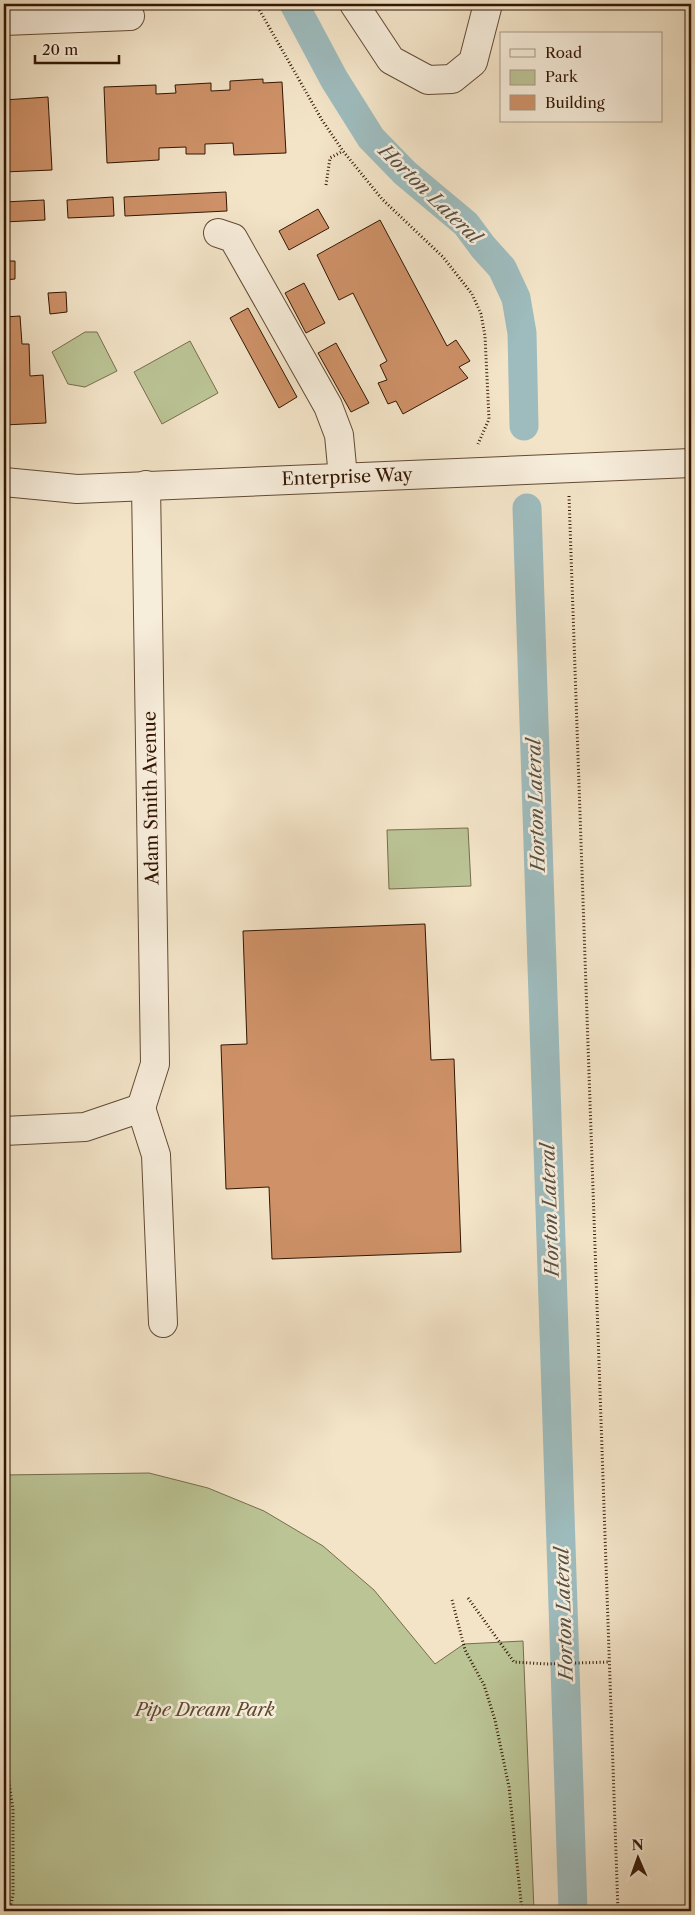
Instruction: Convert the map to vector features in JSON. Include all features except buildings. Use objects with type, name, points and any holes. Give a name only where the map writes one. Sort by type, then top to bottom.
[{"type":"street","points":[[354,4],[391,60],[428,80],[452,79],[473,62],[488,4]]},
{"type":"street","points":[[4,22],[130,16]]},
{"type":"street","points":[[218,233],[233,238],[328,406],[339,436],[343,477]]},
{"type":"street","name":"Enterprise Way","points":[[4,482],[77,488],[691,463]]},
{"type":"street","name":"Adam Smith Avenue","points":[[141,1108],[155,1064],[146,485]]},
{"type":"street","points":[[4,1131],[85,1128],[141,1108],[156,1155],[163,1324]]},
{"type":"path","points":[[256,4],[322,120],[343,151],[382,199],[443,257],[460,276],[472,294],[481,314],[485,336],[488,419],[478,441],[480,472]]},
{"type":"path","points":[[326,185],[330,158],[343,151]]},
{"type":"path","points":[[568,468],[618,1911]]},
{"type":"path","points":[[4,1555],[4,1599]]},
{"type":"path","points":[[468,1598],[514,1662],[548,1664],[610,1662]]},
{"type":"path","points":[[452,1600],[465,1650],[484,1685],[495,1720],[509,1787],[522,1911]]},
{"type":"path","points":[[4,1656],[8,1689],[6,1762],[13,1809],[13,1894],[10,1911]]},
{"type":"green space","points":[[85,332],[97,332],[117,371],[85,387],[68,384],[52,352]]},
{"type":"green space","points":[[190,341],[218,393],[162,424],[134,372]]},
{"type":"green space","points":[[468,828],[471,886],[389,889],[387,830]]},
{"type":"green space","name":"Pipe Dream Park","points":[[149,1473],[208,1488],[264,1511],[323,1546],[374,1590],[435,1664],[464,1644],[523,1641],[534,1911],[4,1911],[4,1475]]},
{"type":"waterway","name":"Horton Lateral","points":[[294,4],[334,79],[371,138],[405,173],[466,224],[502,268],[516,298],[522,333],[524,426]]},
{"type":"waterway","name":"Horton Lateral","points":[[527,508],[573,1911]]}]
